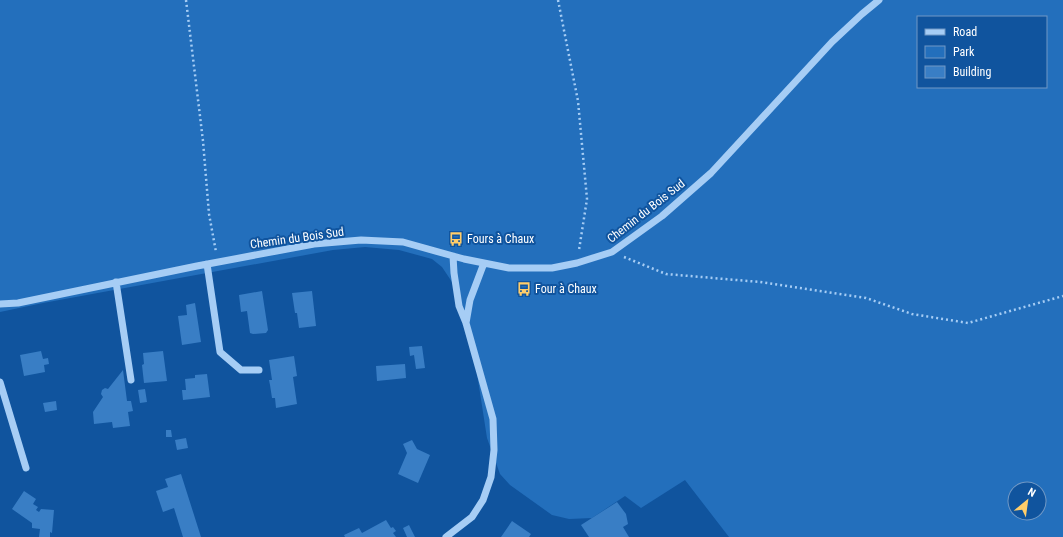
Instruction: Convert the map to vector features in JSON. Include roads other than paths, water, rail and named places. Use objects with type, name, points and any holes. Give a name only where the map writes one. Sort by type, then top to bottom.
[{"type":"street","name":"Chemin du Bois Sud","points":[[0,304],[18,303],[116,282],[314,244],[361,240],[403,242],[453,256],[509,268],[552,268],[577,263],[612,252],[662,216],[710,173],[832,42],[862,14],[880,0]]},
{"type":"street","points":[[451,536],[472,517],[483,500],[491,477],[494,450],[493,419],[466,323],[459,306],[453,256]]},
{"type":"street","points":[[466,323],[470,300],[484,263]]},
{"type":"street","points":[[207,264],[220,352],[241,370],[259,370]]},
{"type":"street","points":[[116,282],[131,380]]},
{"type":"street","points":[[0,382],[26,468]]},
{"type":"place","name":"Fours à Chaux","points":[[456,239]]},
{"type":"place","name":"Four à Chaux","points":[[524,289]]}]
